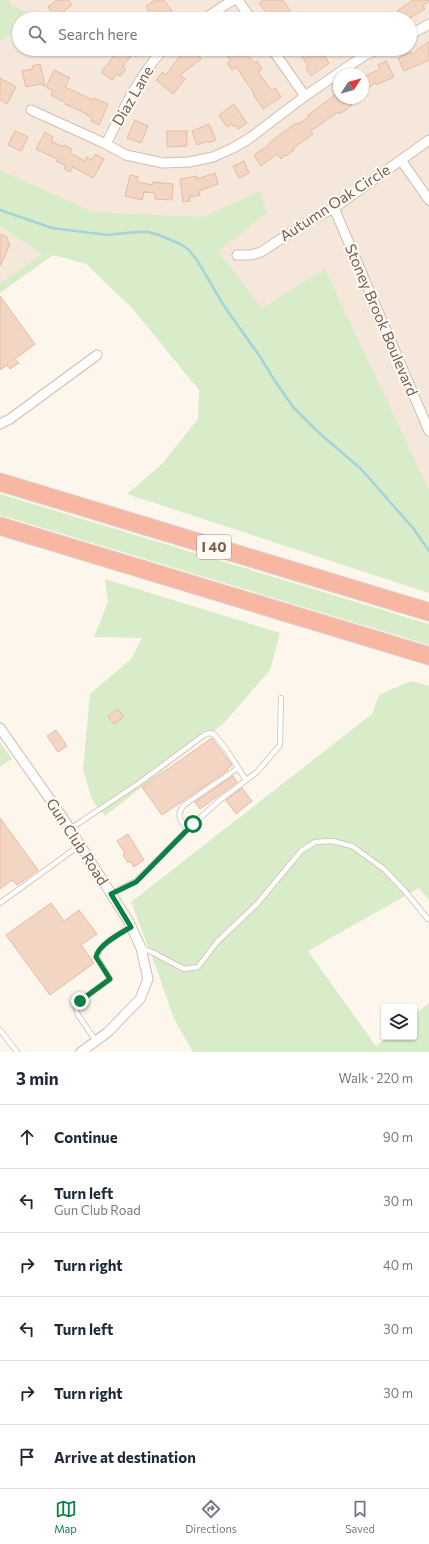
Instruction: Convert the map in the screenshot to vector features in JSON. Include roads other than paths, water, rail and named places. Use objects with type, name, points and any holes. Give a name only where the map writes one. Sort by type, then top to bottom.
[{"type":"highway","name":"I 40","points":[[0,482],[429,612]]},
{"type":"highway","points":[[0,526],[429,656]]},
{"type":"street","points":[[215,12],[234,0]]},
{"type":"street","points":[[238,0],[246,12]]},
{"type":"street","points":[[417,31],[429,24]]},
{"type":"street","name":"Diaz Lane","points":[[106,144],[132,92],[146,70],[157,56]]},
{"type":"street","points":[[277,56],[305,96]]},
{"type":"street","points":[[31,110],[106,144],[126,155],[163,163],[189,162],[213,157],[250,138],[305,96],[364,56]]},
{"type":"street","name":"Autumn Oak Circle","points":[[237,255],[251,255],[261,252],[304,224],[334,208],[429,140]]},
{"type":"street","points":[[401,160],[429,200]]},
{"type":"street","name":"Stoney Brook Boulevard","points":[[334,208],[429,431]]},
{"type":"street","points":[[0,424],[10,419],[97,355]]},
{"type":"street","name":"Gun Club Road","points":[[0,728],[70,828],[131,927],[141,948],[148,979],[140,999],[108,1032],[81,1052]]},
{"type":"lane","points":[[111,894],[136,882],[187,830],[220,800],[257,772],[280,745],[281,698]]},
{"type":"lane","points":[[70,828],[139,783],[204,735],[210,733],[214,734],[246,780]]},
{"type":"lane","points":[[187,830],[179,817],[180,810],[184,805],[238,768]]},
{"type":"lane","points":[[141,948],[152,952],[184,969],[198,967],[217,942],[257,904],[301,851],[315,842],[332,840],[352,846],[384,869],[428,919]]},
{"type":"lane","points":[[0,903],[80,845]]},
{"type":"lane","points":[[96,1041],[78,1015],[76,1009],[80,1001],[110,979],[96,957],[97,952],[109,941],[131,927]]},
{"type":"lane","points":[[0,1030],[17,1052]]},
{"type":"waterway","points":[[0,210],[52,228],[107,235],[148,232],[159,235],[188,249],[197,260],[224,306],[261,358],[293,407],[318,432],[361,469],[413,528],[429,551]]}]
